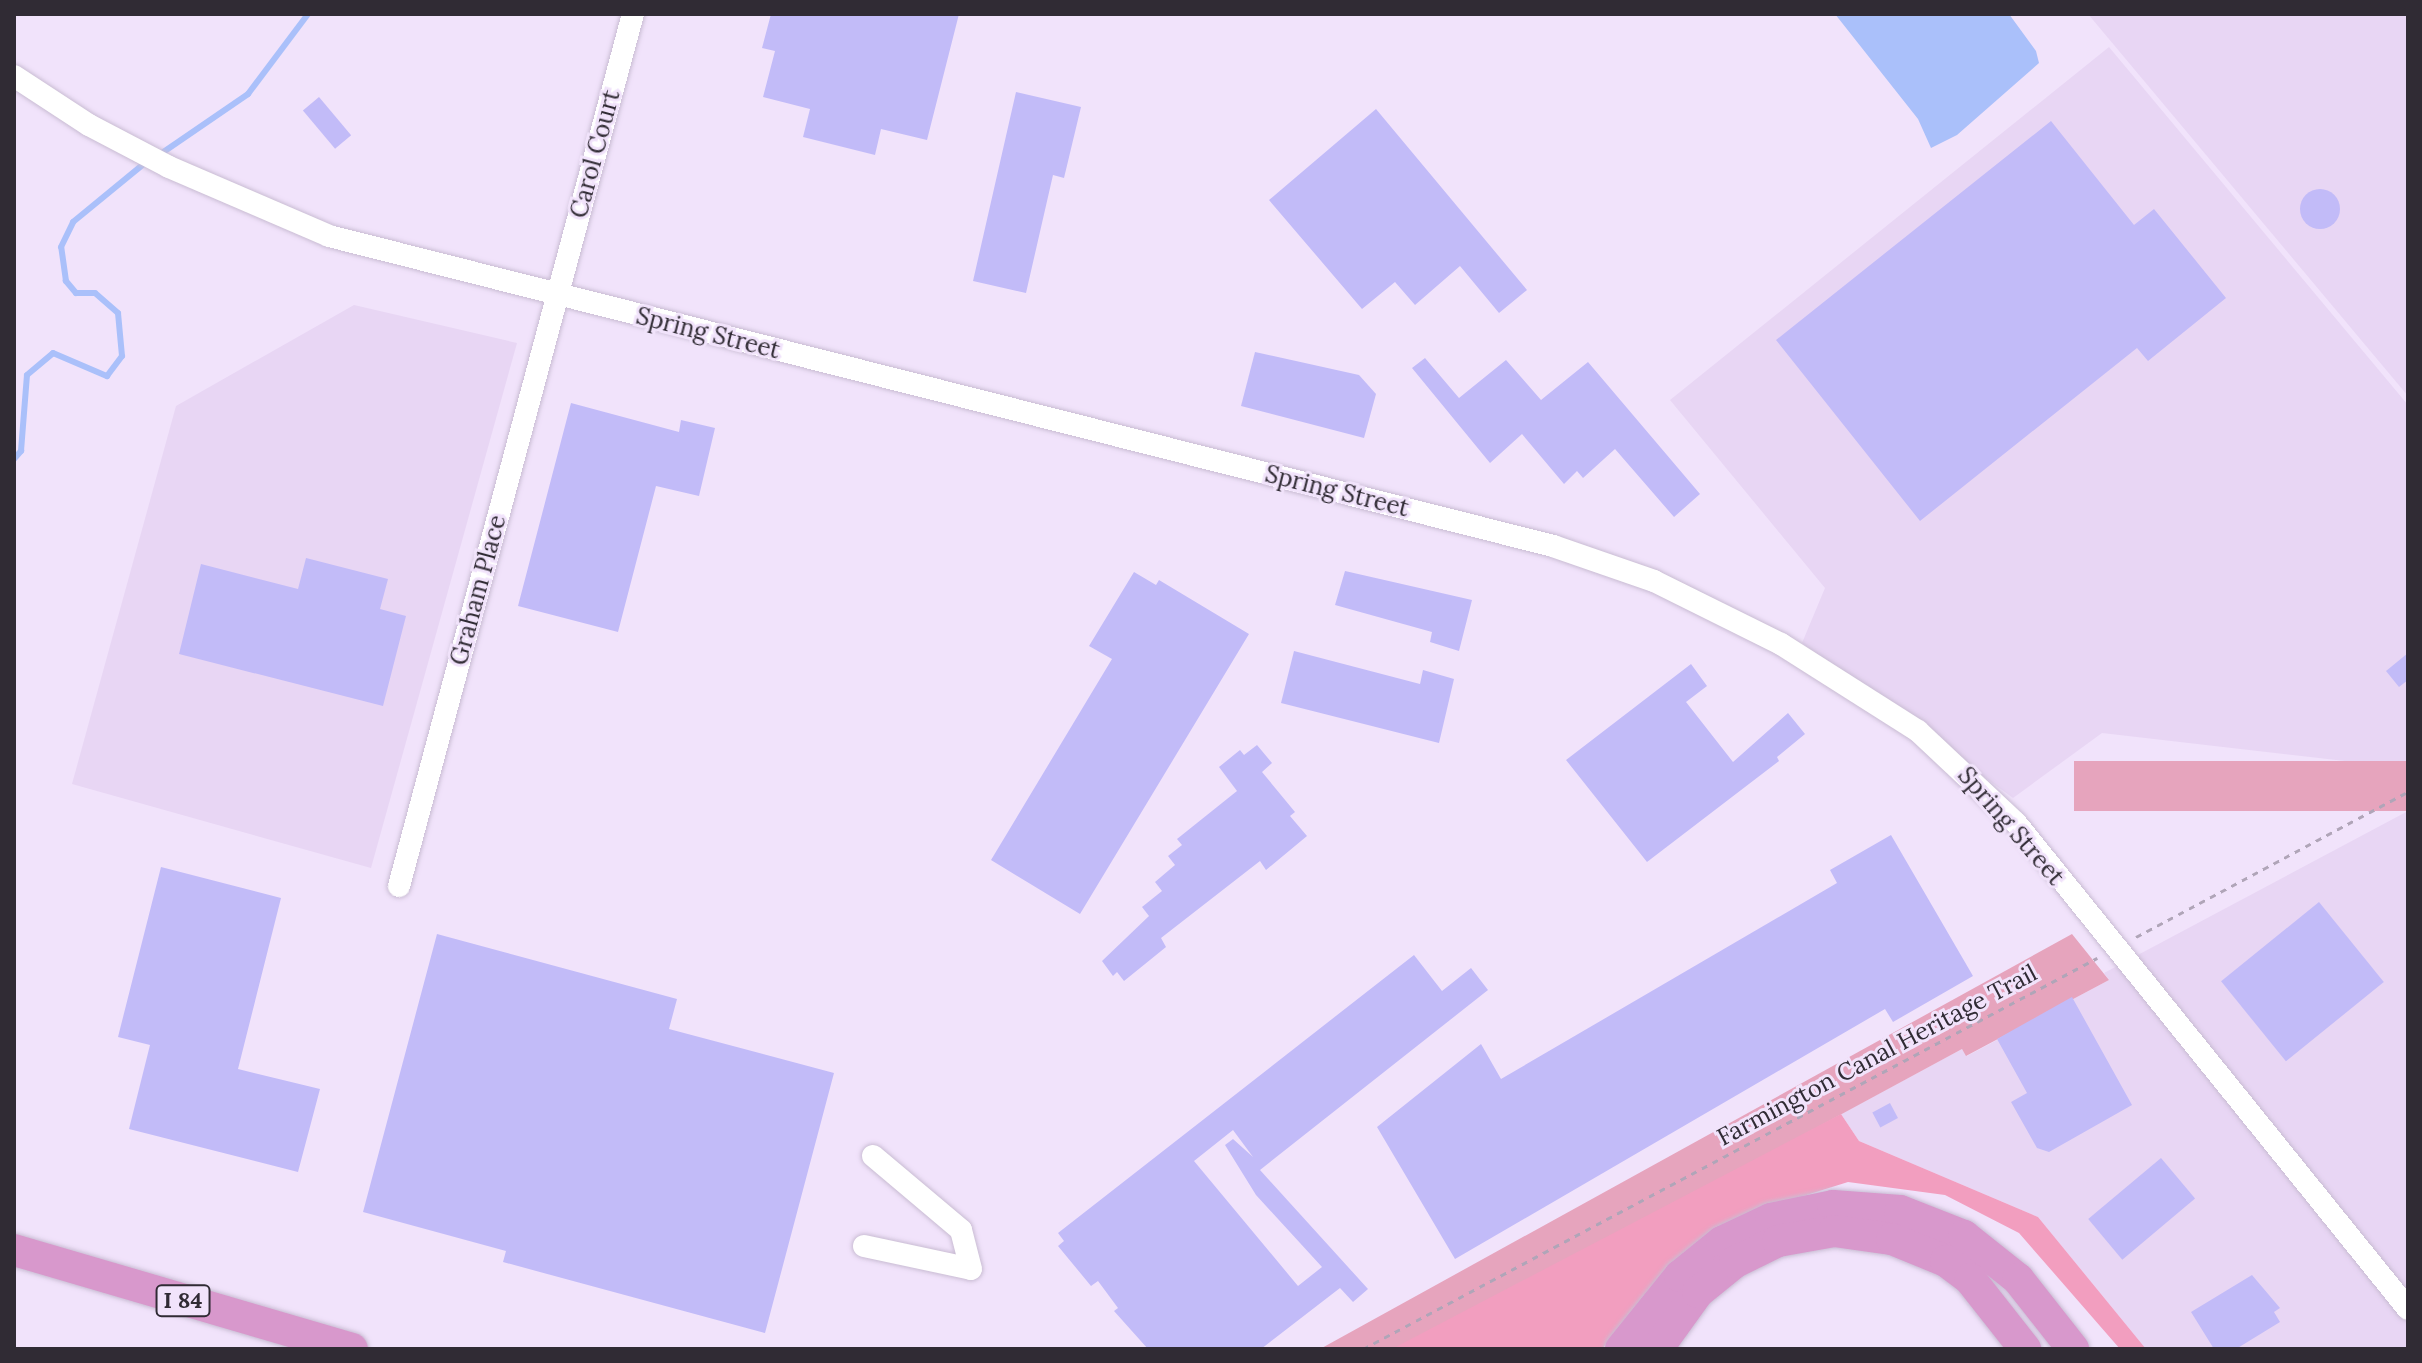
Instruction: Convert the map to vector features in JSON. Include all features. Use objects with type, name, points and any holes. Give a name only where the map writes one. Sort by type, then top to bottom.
[{"type":"highway","points":[[1621,1349],[1680,1276],[1722,1242],[1786,1214],[1845,1206],[1900,1211],[1964,1236],[2018,1279],[2073,1349]]},
{"type":"highway","points":[[1657,1349],[1698,1292],[1735,1262],[1778,1241],[1834,1231],[1892,1239],[1946,1261],[1980,1291],[2025,1349]]},
{"type":"highway","name":"I 84","points":[[14,1250],[352,1349]]},
{"type":"street","name":"Carol Court","points":[[556,295],[633,14]]},
{"type":"street","name":"Spring Street","points":[[14,76],[135,150],[329,236],[1477,526],[1654,581],[1834,675],[1952,758],[2016,823],[2113,949],[2408,1309]]},
{"type":"street","name":"Graham Place","points":[[399,886],[556,295]]},
{"type":"street","points":[[864,1246],[971,1269],[961,1230],[873,1156]]},
{"type":"path","name":"Farmington Canal Heritage Trail","points":[[1363,1349],[2408,792]]},
{"type":"shaded area","points":[[2088,14],[2408,14],[2408,396]]},
{"type":"shaded area","points":[[2109,47],[2408,405],[2408,761],[2397,767],[2102,733],[2013,798],[1802,643],[1825,588],[1670,400]]},
{"type":"shaded area","points":[[354,305],[517,343],[371,868],[72,784],[176,406]]},
{"type":"shaded area","points":[[2074,761],[2408,761],[2408,811],[2074,811]]},
{"type":"shaded area","points":[[2408,811],[2408,1349],[2146,1349],[2038,1217],[1859,1141],[1841,1114],[1962,1049],[1967,1056],[2109,980],[2104,973]]},
{"type":"shaded area","points":[[2072,934],[2109,980],[1966,1056],[1962,1049],[1407,1349],[1320,1349]]},
{"type":"shaded area","points":[[1841,1114],[1859,1141],[2038,1217],[2146,1349],[2120,1349],[2019,1233],[1945,1195],[1848,1182],[1768,1207],[1651,1291],[1602,1349],[1392,1349]]},
{"type":"water","points":[[1835,14],[2009,14],[2036,51],[2039,63],[1957,135],[1931,148],[1918,119]]},
{"type":"building","points":[[771,14],[959,14],[927,140],[881,129],[875,155],[803,137],[810,109],[763,97],[775,51],[762,48]]},
{"type":"building","points":[[1016,92],[1081,107],[1064,178],[1053,175],[1026,293],[973,281]]},
{"type":"building","points":[[319,97],[351,135],[335,149],[303,110]]},
{"type":"building","points":[[1376,109],[1527,290],[1499,313],[1460,266],[1415,305],[1395,282],[1362,309],[1269,200]]},
{"type":"building","points":[[2051,121],[2134,225],[2154,209],[2226,298],[2148,361],[2137,348],[1920,521],[1776,340]]},
{"type":"building","points":[[2320,189],[2334,195],[2340,209],[2334,223],[2320,229],[2306,223],[2300,209],[2306,195]]},
{"type":"building","points":[[1255,352],[1359,375],[1376,394],[1364,438],[1241,406]]},
{"type":"building","points":[[1425,358],[1459,398],[1506,360],[1541,400],[1588,362],[1700,494],[1674,517],[1615,449],[1583,478],[1577,471],[1564,484],[1522,434],[1490,463],[1412,368]]},
{"type":"building","points":[[571,403],[679,432],[681,420],[715,428],[699,496],[656,486],[618,632],[518,606]]},
{"type":"building","points":[[306,558],[388,579],[380,609],[406,616],[383,706],[179,654],[201,564],[298,589]]},
{"type":"building","points":[[1345,571],[1472,600],[1459,651],[1430,642],[1432,632],[1335,605]]},
{"type":"building","points":[[1134,572],[1156,585],[1159,580],[1249,634],[1080,914],[991,860],[1112,659],[1089,646]]},
{"type":"building","points":[[1294,651],[1420,684],[1423,670],[1454,679],[1439,743],[1281,703]]},
{"type":"building","points":[[2408,653],[2408,680],[2399,687],[2386,671]]},
{"type":"building","points":[[1691,664],[1707,686],[1686,702],[1733,762],[1788,713],[1805,734],[1777,757],[1779,761],[1647,862],[1566,760]]},
{"type":"building","points":[[1257,745],[1272,763],[1262,772],[1295,812],[1290,816],[1307,836],[1266,870],[1260,861],[1161,938],[1166,947],[1124,981],[1117,972],[1113,976],[1102,961],[1149,916],[1142,907],[1162,891],[1155,882],[1175,865],[1168,856],[1182,845],[1177,839],[1237,791],[1219,767],[1240,750],[1244,755]]},
{"type":"building","points":[[1891,835],[1973,976],[1893,1022],[1885,1009],[1455,1259],[1377,1127],[1481,1044],[1501,1079],[1837,883],[1830,870]]},
{"type":"building","points":[[161,867],[281,898],[238,1069],[320,1089],[298,1172],[129,1129],[150,1045],[118,1037]]},
{"type":"building","points":[[2319,902],[2384,982],[2286,1061],[2221,981]]},
{"type":"building","points":[[437,934],[677,999],[669,1029],[834,1073],[765,1333],[503,1262],[506,1251],[363,1212]]},
{"type":"building","points":[[1414,955],[1442,991],[1471,968],[1488,990],[1260,1170],[1368,1289],[1353,1302],[1340,1288],[1261,1349],[1148,1349],[1114,1311],[1118,1308],[1098,1281],[1091,1286],[1058,1246],[1064,1241],[1058,1233]],"holes":[[[1233,1130],[1253,1157],[1233,1139],[1225,1145],[1256,1195],[1322,1267],[1298,1286],[1194,1161]]]},
{"type":"building","points":[[2072,997],[2132,1105],[2049,1152],[2037,1148],[2011,1102],[2027,1093],[1997,1039]]},
{"type":"building","points":[[1890,1103],[1898,1118],[1880,1127],[1872,1112]]},
{"type":"building","points":[[2161,1158],[2195,1199],[2122,1260],[2088,1219]]},
{"type":"building","points":[[2252,1275],[2280,1308],[2274,1312],[2280,1322],[2236,1349],[2214,1349],[2191,1312]]},
{"type":"waterway","points":[[159,155],[248,94],[308,14]]},
{"type":"waterway","points":[[14,459],[21,451],[27,375],[53,353],[107,376],[122,356],[118,313],[95,293],[76,293],[66,281],[61,247],[73,222],[146,162]]}]
